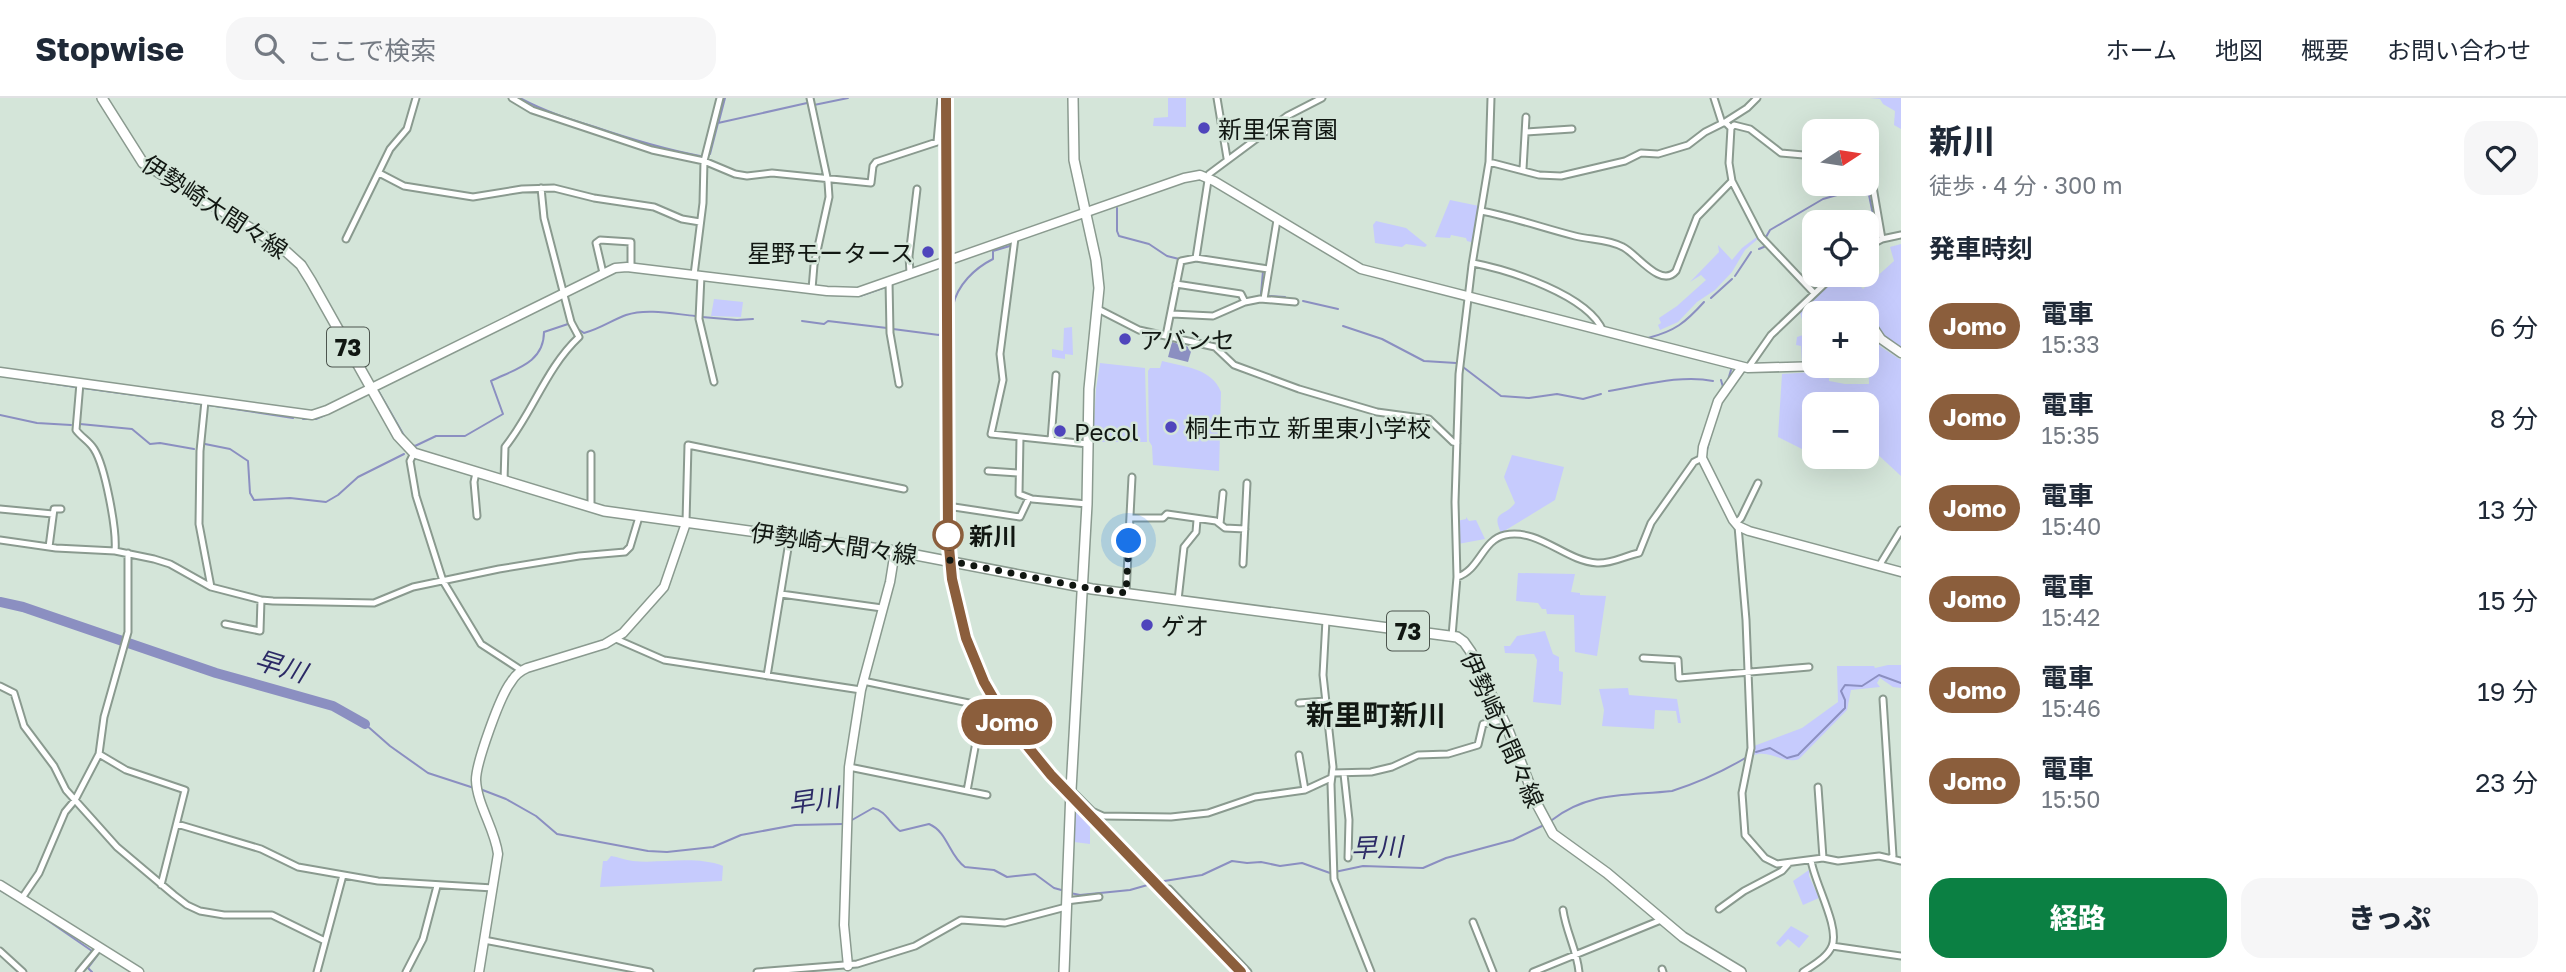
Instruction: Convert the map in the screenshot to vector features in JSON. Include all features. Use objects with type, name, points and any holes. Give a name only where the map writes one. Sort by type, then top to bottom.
[{"type":"main road","name":"伊勢崎大間々線","points":[[102,98],[143,163],[273,241],[296,260],[312,281],[401,442],[414,453],[591,507],[639,517],[895,551],[1082,587],[1460,639],[1468,646],[1503,720],[1546,823],[1561,842],[1607,873],[1689,941],[1741,972]]},
{"type":"main road","points":[[1064,972],[1087,504],[1090,377],[1098,275],[1073,149],[1073,98]]},
{"type":"street","points":[[346,239],[390,149],[407,129],[416,98]]},
{"type":"street","points":[[512,98],[532,110],[617,139],[704,161],[741,175],[772,173],[871,183],[876,162],[937,142],[941,98]]},
{"type":"street","points":[[714,382],[699,319],[698,276],[704,161],[720,98]]},
{"type":"street","points":[[810,98],[828,179],[829,206],[819,238],[811,289]]},
{"type":"street","points":[[1217,98],[1227,158]]},
{"type":"street","points":[[1196,258],[1207,177],[1227,158],[1253,143],[1292,113],[1322,98]]},
{"type":"street","points":[[1452,636],[1457,577],[1455,516],[1459,374],[1489,162],[1491,98]]},
{"type":"street","points":[[1714,98],[1723,123],[1731,128]]},
{"type":"street","points":[[1489,162],[1539,175],[1561,176],[1625,161],[1641,153],[1658,154],[1688,145],[1754,100]]},
{"type":"street","points":[[1523,169],[1527,117]]},
{"type":"street","points":[[1731,128],[1734,125],[1750,129],[1781,153],[1802,155]]},
{"type":"street","points":[[1731,128],[1729,163],[1732,181],[1762,237],[1814,293]]},
{"type":"street","points":[[1526,132],[1572,129]]},
{"type":"street","points":[[379,173],[404,186],[472,197],[541,188],[562,190],[654,207],[682,219],[700,222]]},
{"type":"street","points":[[0,372],[312,415],[615,268],[853,293],[1196,175],[1207,177],[1357,268],[1745,368],[1802,366]]},
{"type":"street","points":[[1481,211],[1612,243],[1623,247],[1657,274],[1665,277],[1676,271],[1697,217],[1732,181]]},
{"type":"street","points":[[504,481],[505,447],[518,431],[560,356],[579,337],[571,322],[544,218],[541,188]]},
{"type":"street","points":[[910,273],[909,256],[916,189]]},
{"type":"street","points":[[1875,196],[1882,240]]},
{"type":"street","points":[[1264,299],[1277,219]]},
{"type":"street","points":[[1879,241],[1901,234]]},
{"type":"street","points":[[1015,238],[1000,354],[1003,380],[991,434],[1088,444]]},
{"type":"street","points":[[603,273],[596,243],[600,240],[631,242],[631,268]]},
{"type":"street","points":[[1166,336],[1180,262],[1196,258],[1268,269]]},
{"type":"street","points":[[1473,263],[1544,284],[1578,306],[1601,326],[1604,332]]},
{"type":"street","points":[[889,281],[890,333],[899,384]]},
{"type":"street","points":[[1176,284],[1241,293],[1245,302]]},
{"type":"street","points":[[1821,287],[1766,339],[1718,401],[1703,447],[1703,458],[1737,525],[1751,755],[1743,788],[1744,831],[1751,844],[1765,858],[1777,864],[1823,858],[1838,861],[1875,857],[1901,861]]},
{"type":"street","points":[[1172,314],[1213,316],[1245,302],[1264,299],[1295,302]]},
{"type":"street","points":[[1097,309],[1108,312],[1139,330],[1215,347],[1234,365],[1338,402],[1393,415],[1429,419],[1457,443]]},
{"type":"street","points":[[1879,336],[1901,353]]},
{"type":"street","points":[[1051,440],[1056,375]]},
{"type":"street","points":[[80,383],[76,430],[89,441],[99,458],[114,526],[115,551]]},
{"type":"street","points":[[205,401],[200,451],[199,524],[211,587]]},
{"type":"street","points":[[1020,437],[1019,494],[1029,498],[1087,504]]},
{"type":"street","points":[[479,972],[498,850],[477,782],[484,748],[500,705],[511,680],[521,670],[616,639],[664,587],[686,523],[688,445],[904,489]]},
{"type":"street","points":[[414,453],[410,461],[416,496],[443,581],[481,644],[521,670]]},
{"type":"street","points":[[591,454],[591,507]]},
{"type":"street","points":[[1457,577],[1470,570],[1493,541],[1507,535],[1538,540],[1593,563],[1612,562],[1639,553],[1651,523],[1694,462],[1703,458]]},
{"type":"street","points":[[988,471],[1018,473]]},
{"type":"street","points":[[476,473],[474,482],[477,516]]},
{"type":"street","points":[[1126,593],[1132,477]]},
{"type":"street","points":[[1243,564],[1247,483]]},
{"type":"street","points":[[1737,525],[1758,483]]},
{"type":"street","points":[[1220,524],[1223,493]]},
{"type":"street","points":[[954,507],[1020,517],[1029,498]]},
{"type":"street","points":[[0,509],[53,514]]},
{"type":"street","points":[[49,547],[54,509],[61,509]]},
{"type":"street","points":[[1131,518],[1163,518],[1167,514],[1192,516],[1197,520],[1216,521],[1225,528],[1245,529]]},
{"type":"street","points":[[0,540],[49,547],[115,551],[163,561],[211,587],[261,600],[374,603],[406,589],[443,581],[579,556],[625,552],[630,547],[639,517]]},
{"type":"street","points":[[1178,600],[1184,547],[1196,533],[1197,520]]},
{"type":"street","points":[[1737,525],[1749,531],[1901,572]]},
{"type":"street","points":[[1879,566],[1901,530]]},
{"type":"street","points":[[767,676],[790,536]]},
{"type":"street","points":[[848,969],[844,925],[849,767],[860,690],[890,582],[895,551]]},
{"type":"street","points":[[22,898],[43,864],[65,812],[75,800],[99,754],[103,721],[129,625],[128,553]]},
{"type":"street","points":[[781,594],[882,608]]},
{"type":"street","points":[[225,624],[260,631],[261,600]]},
{"type":"street","points":[[1326,619],[1322,662],[1332,775],[1334,877],[1371,972]]},
{"type":"street","points":[[616,639],[664,660],[860,690]]},
{"type":"street","points":[[1643,658],[1678,660],[1679,678],[1809,667]]},
{"type":"street","points":[[863,681],[988,707]]},
{"type":"street","points":[[0,686],[14,693],[24,726],[75,800],[117,847],[162,886],[187,905],[200,911],[224,915],[272,915],[325,941]]},
{"type":"street","points":[[1883,699],[1893,856],[1890,858]]},
{"type":"street","points":[[1299,704],[1325,701]]},
{"type":"street","points":[[1071,790],[1092,811],[1103,816],[1171,817],[1216,811],[1264,796],[1306,790],[1332,775],[1386,769],[1418,755],[1448,754],[1476,746],[1483,724],[1503,720]]},
{"type":"street","points":[[967,791],[976,742]]},
{"type":"street","points":[[99,754],[126,771],[183,788],[186,793],[162,886]]},
{"type":"street","points":[[1299,755],[1306,790]]},
{"type":"street","points":[[849,767],[987,795]]},
{"type":"street","points":[[1344,774],[1349,820],[1348,858]]},
{"type":"street","points":[[1818,787],[1823,858]]},
{"type":"street","points":[[177,824],[254,846],[298,867],[378,881],[493,888]]},
{"type":"street","points":[[1803,972],[1822,958],[1832,946],[1832,927],[1811,860]]},
{"type":"street","points":[[1719,909],[1744,891],[1772,877],[1789,863]]},
{"type":"street","points":[[317,972],[343,875]]},
{"type":"street","points":[[0,885],[139,972]]},
{"type":"street","points":[[406,972],[423,939],[437,886]]},
{"type":"street","points":[[1168,889],[1248,972]]},
{"type":"street","points":[[757,972],[848,969],[915,946],[961,920],[1005,923],[1066,898],[1099,897]]},
{"type":"street","points":[[1563,911],[1566,929],[1577,954],[1579,972]]},
{"type":"street","points":[[1533,972],[1661,919]]},
{"type":"street","points":[[1473,922],[1493,972]]},
{"type":"street","points":[[484,940],[621,969],[650,972]]},
{"type":"street","points":[[1832,946],[1901,956]]},
{"type":"street","points":[[79,972],[99,948]]},
{"type":"street","points":[[0,951],[23,972]]},
{"type":"shaded area","points":[[1168,98],[1186,98],[1186,127],[1153,126],[1154,118],[1168,117]]},
{"type":"shaded area","points":[[1870,98],[1901,98],[1901,129],[1894,125],[1895,111],[1880,99]]},
{"type":"shaded area","points":[[1450,200],[1479,206],[1474,243],[1451,235],[1450,238],[1435,237]]},
{"type":"shaded area","points":[[1376,221],[1406,228],[1427,245],[1406,244],[1402,247],[1375,243],[1373,225]]},
{"type":"shaded area","points":[[1758,236],[1715,290],[1697,302],[1678,322],[1660,330],[1659,318],[1706,280],[1701,275],[1690,282],[1719,252],[1718,245],[1732,260]]},
{"type":"shaded area","points":[[1901,244],[1901,349],[1888,341],[1879,330],[1879,301],[1808,301],[1824,287],[1879,287],[1879,275],[1894,261],[1890,247]]},
{"type":"shaded area","points":[[714,299],[743,302],[741,317],[711,316]]},
{"type":"shaded area","points":[[1072,327],[1073,355],[1065,354],[1065,359],[1052,357],[1052,349],[1063,351],[1064,328]]},
{"type":"shaded area","points":[[1802,335],[1802,364],[1801,346],[1796,345],[1797,337]]},
{"type":"shaded area","points":[[1172,342],[1192,348],[1188,362],[1168,357]]},
{"type":"shaded area","points":[[1879,344],[1901,360],[1901,476],[1879,456],[1879,392],[1802,392],[1802,449],[1778,437],[1782,374],[1802,373],[1802,378],[1829,378],[1829,381],[1845,384],[1869,384],[1869,378],[1879,378]]},
{"type":"shaded area","points":[[1162,361],[1204,373],[1217,384],[1221,392],[1219,471],[1153,465],[1152,446],[1149,441],[1148,371],[1150,368],[1160,368]]},
{"type":"shaded area","points":[[1100,363],[1145,368],[1147,442],[1093,442]]},
{"type":"shaded area","points":[[1512,455],[1564,467],[1555,500],[1501,533],[1498,517],[1515,503],[1504,477]]},
{"type":"shaded area","points":[[1466,517],[1469,521],[1476,520],[1485,539],[1458,544],[1457,521]]},
{"type":"shaded area","points":[[1518,573],[1575,574],[1571,592],[1606,596],[1597,656],[1575,652],[1574,615],[1547,614],[1546,609],[1542,609],[1538,603],[1516,601]]},
{"type":"shaded area","points":[[1545,631],[1553,654],[1559,657],[1559,671],[1563,672],[1561,705],[1533,702],[1537,660],[1534,654],[1505,653],[1504,646],[1510,646],[1517,636]]},
{"type":"shaded area","points":[[1901,665],[1901,688],[1893,687],[1880,678],[1877,683],[1880,687],[1851,690],[1847,710],[1799,759],[1754,755],[1754,746],[1802,728],[1838,702],[1837,666],[1875,668]]},
{"type":"shaded area","points":[[1628,688],[1629,695],[1677,699],[1681,723],[1678,723],[1676,711],[1655,710],[1654,729],[1602,726],[1604,710],[1599,689]]},
{"type":"shaded area","points":[[1075,803],[1090,818],[1090,844],[1074,842]]},
{"type":"shaded area","points":[[611,856],[644,862],[689,860],[712,863],[723,866],[722,881],[600,887],[603,861],[607,861]]},
{"type":"shaded area","points":[[1809,870],[1819,898],[1803,905],[1793,881]]},
{"type":"shaded area","points":[[1791,926],[1809,936],[1799,948],[1788,939],[1780,947],[1776,943]]},
{"type":"waterway","points":[[520,98],[621,136],[700,156]]},
{"type":"waterway","points":[[719,121],[725,98]]},
{"type":"waterway","points":[[814,105],[848,98]]},
{"type":"waterway","points":[[710,154],[718,123],[807,103]]},
{"type":"waterway","points":[[1804,210],[1823,199],[1844,193],[1869,195],[1872,210]]},
{"type":"waterway","points":[[1117,208],[1119,236],[1149,244],[1167,256],[1179,259]]},
{"type":"waterway","points":[[1766,237],[1770,230],[1802,211]]},
{"type":"waterway","points":[[953,306],[963,284],[973,272],[993,259],[993,251],[1013,245]]},
{"type":"waterway","points":[[1759,249],[1766,246]]},
{"type":"waterway","points":[[1735,276],[1751,252]]},
{"type":"waterway","points":[[1194,261],[1263,271],[1261,294]]},
{"type":"waterway","points":[[653,274],[706,280]]},
{"type":"waterway","points":[[1711,298],[1732,279]]},
{"type":"waterway","points":[[830,295],[860,296],[886,287]]},
{"type":"waterway","points":[[1269,296],[1285,297]]},
{"type":"waterway","points":[[1303,301],[1338,309]]},
{"type":"waterway","points":[[1648,338],[1679,325],[1704,302]]},
{"type":"waterway","points":[[893,329],[939,335],[941,309]]},
{"type":"waterway","points":[[578,329],[584,333],[634,313],[661,312],[695,316]]},
{"type":"waterway","points":[[702,317],[753,319]]},
{"type":"waterway","points":[[802,321],[824,324],[828,321],[887,328]]},
{"type":"waterway","points":[[412,445],[436,436],[465,436],[503,414],[491,381],[534,358],[543,343],[544,332],[568,324]]},
{"type":"waterway","points":[[1343,326],[1382,339],[1424,361],[1456,363]]},
{"type":"waterway","points":[[1463,367],[1501,396],[1529,398],[1557,394],[1583,399],[1601,394]]},
{"type":"waterway","points":[[1728,380],[1731,370]]},
{"type":"waterway","points":[[3,376],[75,387]]},
{"type":"waterway","points":[[1609,391],[1674,380],[1713,381]]},
{"type":"waterway","points":[[1721,380],[1723,387]]},
{"type":"waterway","points":[[83,388],[200,404]]},
{"type":"waterway","points":[[379,392],[406,439]]},
{"type":"waterway","points":[[208,405],[293,418]]},
{"type":"waterway","points":[[0,415],[37,423],[71,425]]},
{"type":"waterway","points":[[303,419],[316,419],[325,415]]},
{"type":"waterway","points":[[80,424],[132,429],[150,444],[160,443],[194,449]]},
{"type":"waterway","points":[[1706,454],[1710,438]]},
{"type":"waterway","points":[[205,444],[230,449],[248,461],[250,493],[254,500],[290,498],[326,502],[358,477],[404,454]]},
{"type":"waterway","name":"早川","points":[[0,602],[23,607],[216,673],[333,706],[365,724]]},
{"type":"waterway","name":"早川","points":[[1756,752],[1770,748],[1787,758],[1798,755],[1845,708],[1841,691],[1845,685],[1862,686],[1879,675],[1901,683]]},
{"type":"waterway","name":"早川","points":[[365,724],[428,773],[474,788]]},
{"type":"waterway","name":"早川","points":[[1552,820],[1594,799],[1672,791],[1711,776],[1747,757]]},
{"type":"waterway","name":"早川","points":[[480,789],[506,799],[536,816],[557,834],[648,851],[667,852],[713,847],[741,835],[795,825],[843,824]]},
{"type":"waterway","name":"早川","points":[[852,820],[873,808],[881,812],[900,831],[929,824],[945,838],[955,857],[965,867],[994,870],[1007,877],[1035,874],[1054,888],[1065,891]]},
{"type":"waterway","name":"早川","points":[[1070,893],[1080,895],[1130,890],[1158,882],[1202,875],[1232,861],[1280,866],[1302,863],[1330,873],[1363,866],[1423,868],[1446,858],[1513,840],[1544,825]]},
{"type":"waterway","points":[[0,890],[15,899]]},
{"type":"waterway","points":[[37,913],[92,951]]},
{"type":"waterway","points":[[92,972],[88,968],[97,956]]},
{"type":"railway","points":[[946,98],[948,537],[952,579],[966,638],[984,682],[1006,720],[1051,775],[1241,972]]},
{"type":"train","name":"Jomo","points":[[946,98],[948,537],[952,579],[966,638],[984,682],[1006,720],[1030,752],[1241,972]]},
{"type":"place","name":"新里保育園","points":[[1204,128]]},
{"type":"place","name":"星野モータース","points":[[928,252]]},
{"type":"place","name":"アバンセ","points":[[1125,339]]},
{"type":"place","name":"桐生市立 新里東小学校","points":[[1171,427]]},
{"type":"place","name":"Pecol","points":[[1060,431]]},
{"type":"place","name":"新川","points":[[948,535]]},
{"type":"place","name":"ゲオ","points":[[1147,625]]},
{"type":"district","name":"新里町新川","points":[[1376,714]]},
{"type":"route","points":[[948,535],[950,561],[1126,593],[1129,541]]}]
